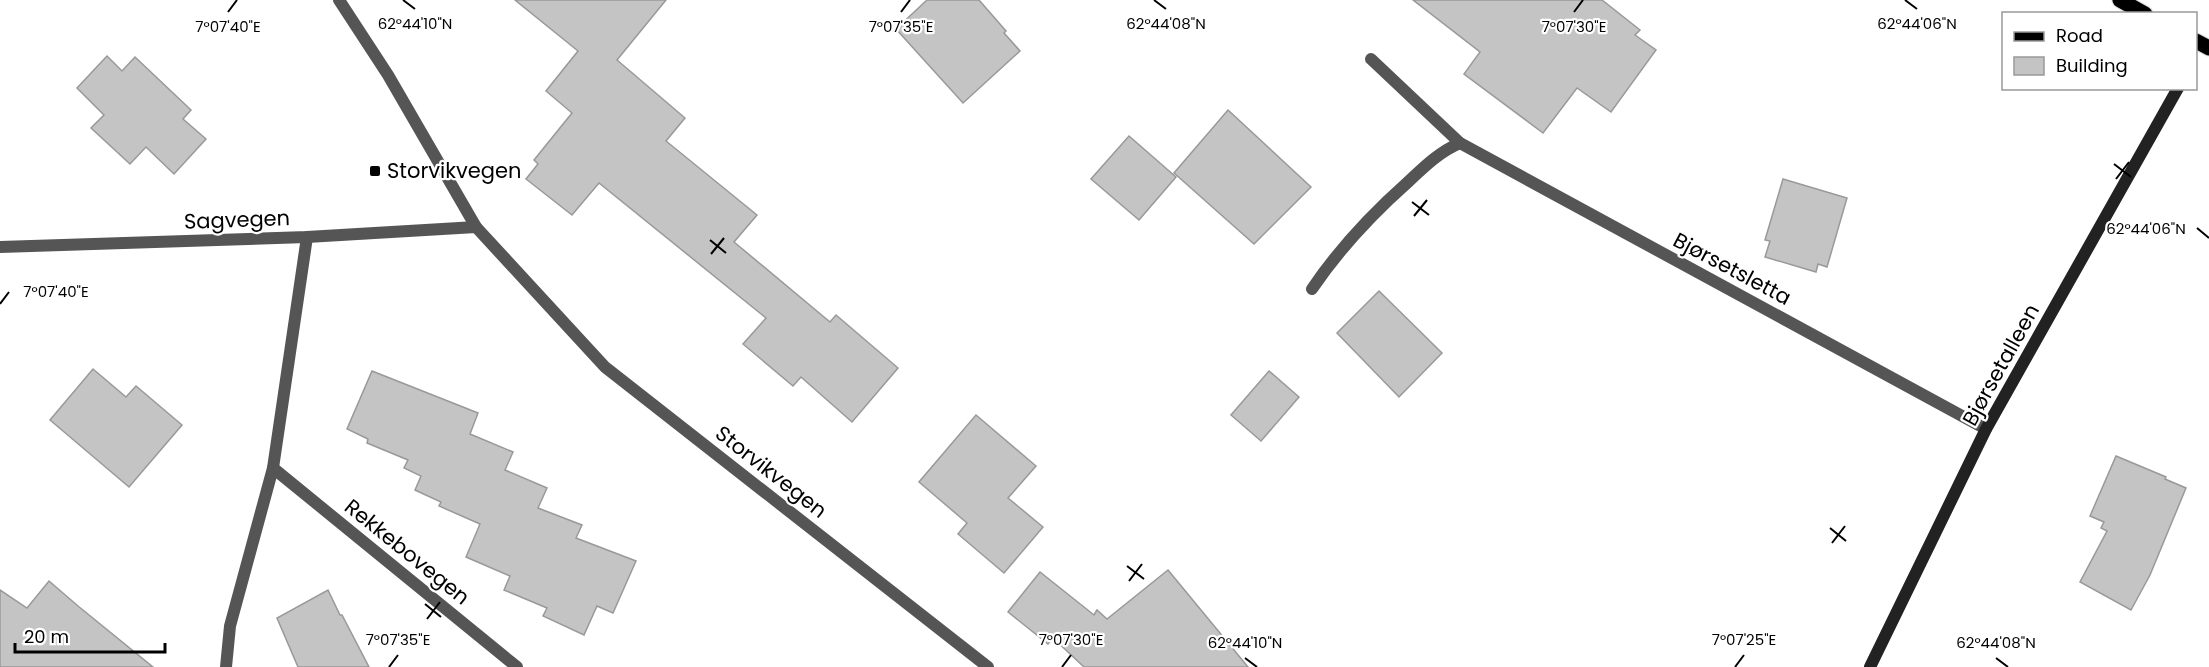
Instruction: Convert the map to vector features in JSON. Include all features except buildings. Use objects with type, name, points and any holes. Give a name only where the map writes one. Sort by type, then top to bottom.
[{"type":"main road","points":[[2120,0],[2141,12]]},
{"type":"main road","name":"Bjørsetalleen","points":[[1870,667],[1986,429],[2177,90]]},
{"type":"street","name":"Storvikvegen","points":[[339,0],[388,75],[476,227],[605,367],[988,667]]},
{"type":"street","name":"Bjørsetsletta","points":[[1371,59],[1460,143],[1986,429]]},
{"type":"street","points":[[1312,289],[1329,264],[1383,204],[1431,161],[1460,143]]},
{"type":"street","name":"Sagvegen","points":[[0,247],[307,237],[476,227]]},
{"type":"street","points":[[226,667],[230,626],[273,468],[307,237]]},
{"type":"street","name":"Rekkebovegen","points":[[273,468],[517,667]]},
{"type":"place","name":"Storvikvegen","points":[[375,171]]}]
